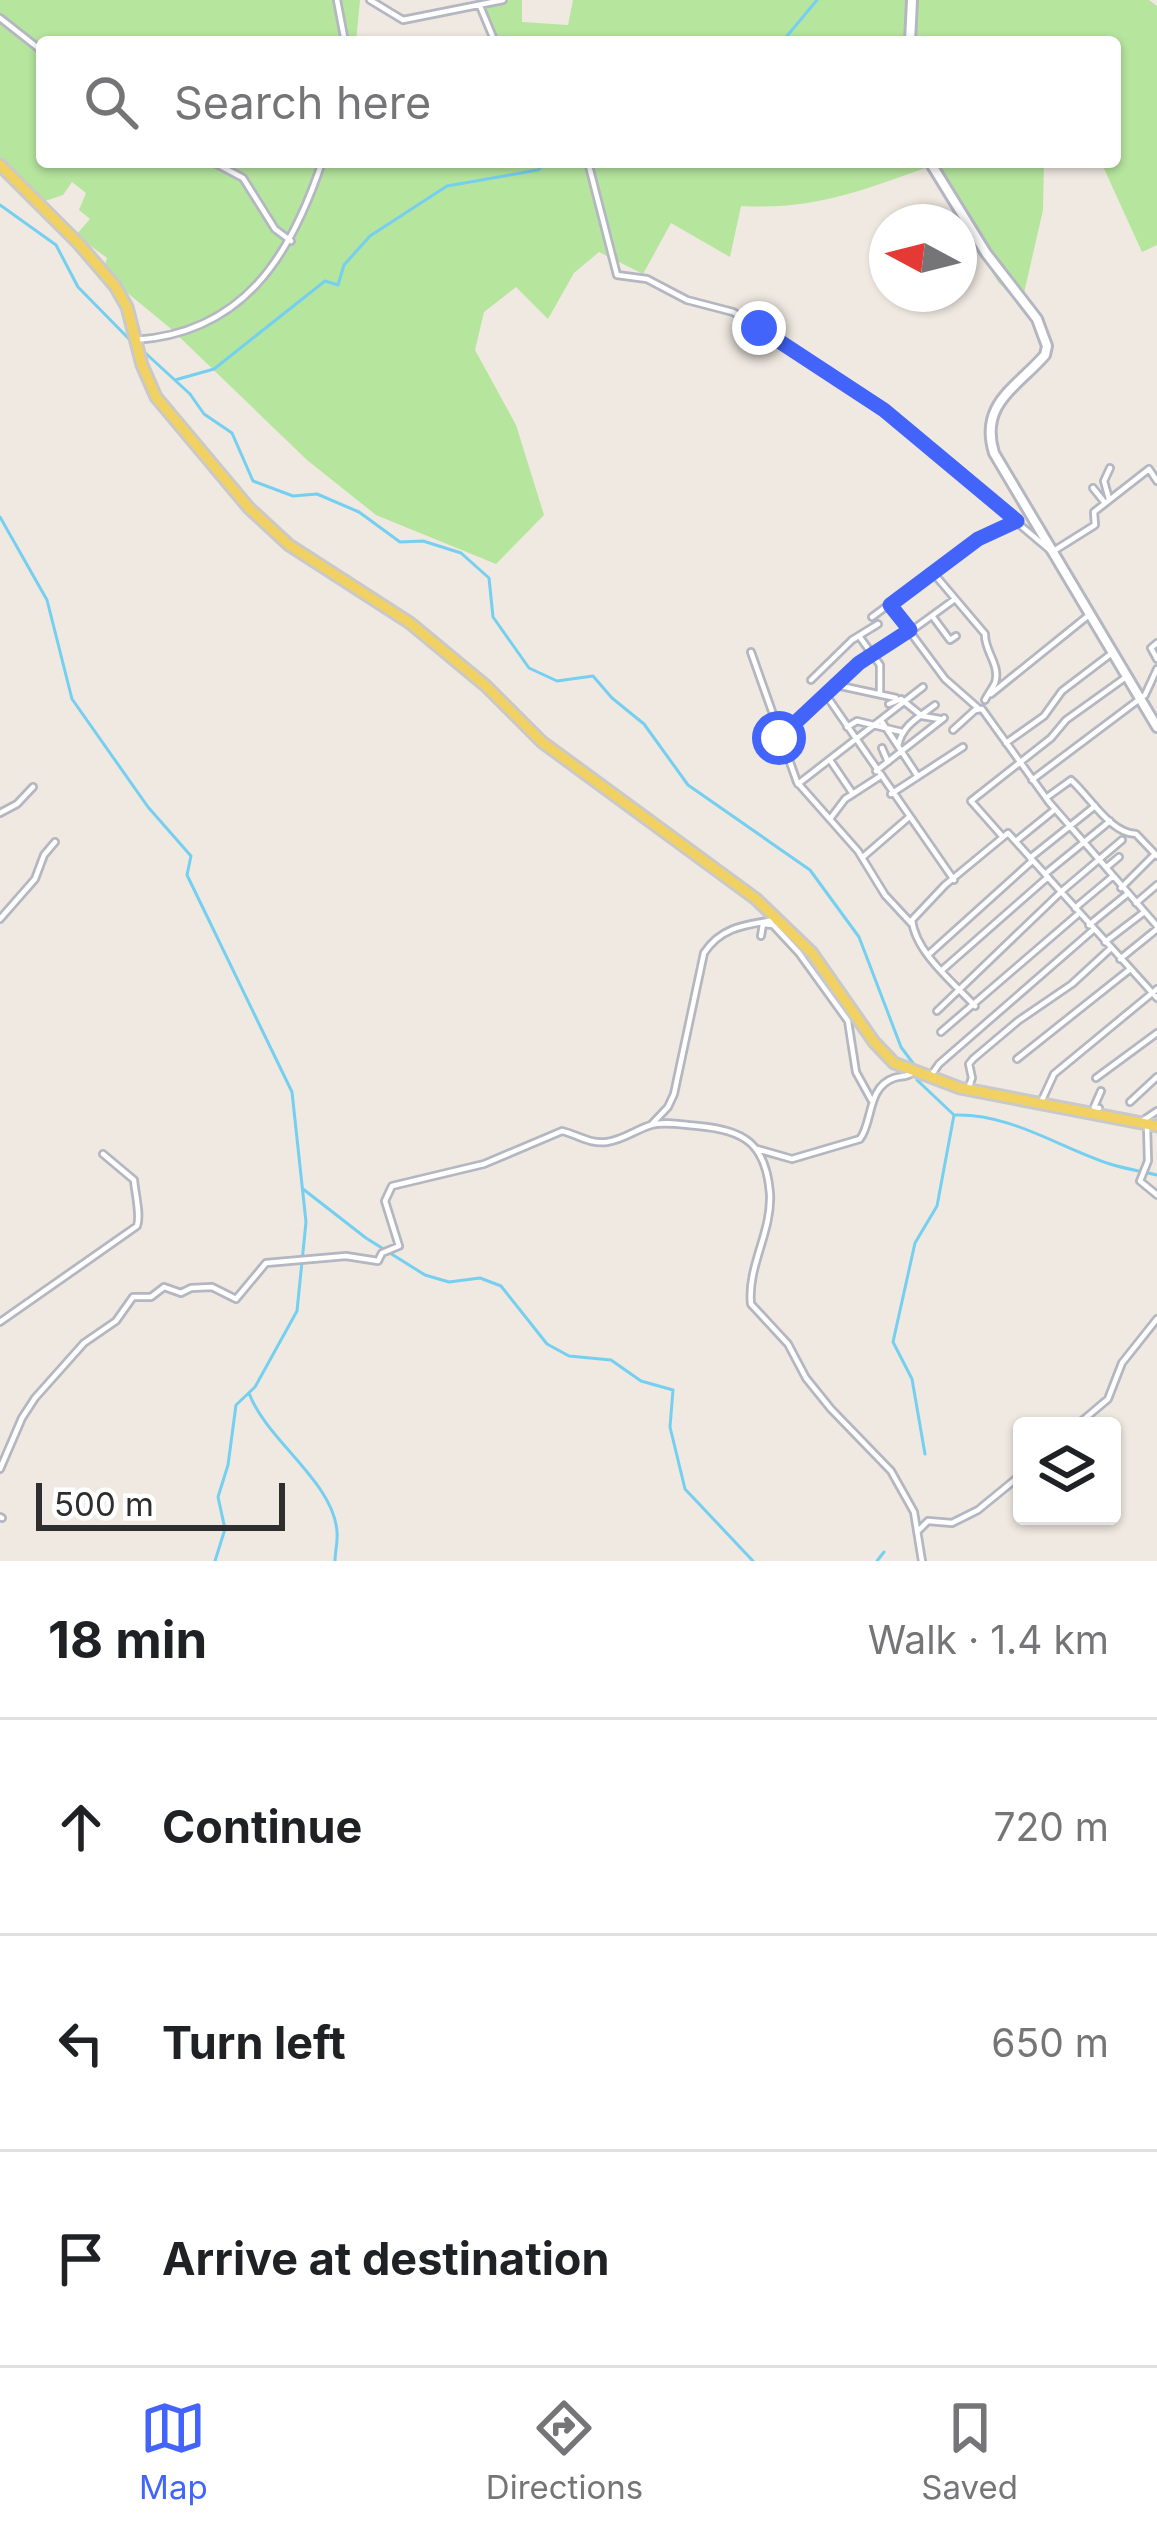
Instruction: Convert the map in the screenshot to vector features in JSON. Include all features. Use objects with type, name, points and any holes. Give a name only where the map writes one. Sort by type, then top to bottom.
[{"type":"main road","points":[[910,36],[912,0]]},
{"type":"main road","points":[[0,166],[115,286],[127,308],[156,397],[268,527],[410,623],[486,686],[542,742],[734,881],[824,969],[880,1050],[921,1076],[967,1090],[1095,1110],[1147,1125]]},
{"type":"main road","points":[[934,168],[986,253],[1026,303],[1047,349],[992,413],[988,430],[1000,466],[1156,721]]},
{"type":"street","points":[[337,0],[344,36]]},
{"type":"street","points":[[370,0],[403,20],[503,0]]},
{"type":"street","points":[[480,6],[492,36]]},
{"type":"street","points":[[0,18],[36,45]]},
{"type":"street","points":[[225,168],[244,179],[275,229],[291,241]]},
{"type":"street","points":[[135,340],[172,335],[219,314],[259,285],[291,241],[320,168]]},
{"type":"street","points":[[589,168],[615,273],[647,279],[687,300],[733,312],[777,338],[884,410],[1052,551],[1096,525],[1094,512],[1148,469],[1157,482]]},
{"type":"street","points":[[1107,501],[1104,481],[1110,469]]},
{"type":"street","points":[[1093,488],[1107,501]]},
{"type":"street","points":[[872,617],[978,539],[1017,521]]},
{"type":"street","points":[[934,574],[985,634],[984,644],[995,665],[994,684],[986,700],[952,730]]},
{"type":"street","points":[[779,738],[873,654],[955,599]]},
{"type":"street","points":[[890,605],[945,679],[980,708],[1018,763],[1150,920],[1156,932],[1120,959]]},
{"type":"street","points":[[986,700],[1033,656],[1089,614]]},
{"type":"street","points":[[932,615],[950,640],[956,636]]},
{"type":"street","points":[[811,680],[878,624]]},
{"type":"street","points":[[859,636],[882,675],[880,692]]},
{"type":"street","points":[[1157,643],[1151,648],[1157,658]]},
{"type":"street","points":[[751,652],[798,784],[863,857],[941,971],[976,1006]]},
{"type":"street","points":[[1006,743],[1044,716],[1062,691],[1112,652]]},
{"type":"street","points":[[1032,780],[1140,699],[1157,669]]},
{"type":"street","points":[[1004,836],[971,801],[1073,714],[1126,677]]},
{"type":"street","points":[[830,819],[899,749],[942,718],[922,716],[905,700],[880,692],[836,685]]},
{"type":"street","points":[[798,784],[923,687]]},
{"type":"street","points":[[826,695],[954,880]]},
{"type":"street","points":[[889,704],[896,698]]},
{"type":"street","points":[[899,749],[909,723],[935,705]]},
{"type":"street","points":[[847,728],[857,721],[902,732]]},
{"type":"street","points":[[878,721],[917,775]]},
{"type":"street","points":[[891,794],[963,747]]},
{"type":"street","points":[[882,748],[888,762]]},
{"type":"street","points":[[870,759],[888,762]]},
{"type":"street","points":[[830,760],[855,803]]},
{"type":"street","points":[[1046,797],[1069,780],[1110,821],[1124,833],[1136,834],[1156,855],[1120,888]]},
{"type":"street","points":[[0,813],[33,787]]},
{"type":"street","points":[[929,954],[1095,806]]},
{"type":"street","points":[[1016,841],[1055,809]]},
{"type":"street","points":[[863,857],[910,817]]},
{"type":"street","points":[[941,971],[1110,821]]},
{"type":"street","points":[[911,923],[936,893],[1008,833],[1129,970],[1156,994],[1054,1074],[1040,1105]]},
{"type":"street","points":[[937,1011],[1061,891],[1122,841]]},
{"type":"street","points":[[0,919],[35,879],[55,842]]},
{"type":"street","points":[[1107,867],[1119,857]]},
{"type":"street","points":[[941,1032],[976,1006],[1112,878]]},
{"type":"street","points":[[1136,903],[1157,885]]},
{"type":"street","points":[[0,1469],[35,1397],[84,1343],[116,1321],[133,1297],[151,1297],[164,1287],[181,1293],[202,1286],[236,1299],[266,1263],[346,1256],[378,1261],[382,1253],[399,1246],[385,1201],[392,1186],[484,1164],[562,1131],[587,1142],[608,1142],[651,1125],[727,1128],[757,1150],[792,1159],[853,1142],[865,1135],[872,1101],[891,1079],[921,1076],[939,1063],[1126,895]]},
{"type":"street","points":[[1105,942],[1142,913]]},
{"type":"street","points":[[1150,920],[1157,915]]},
{"type":"street","points":[[651,1125],[672,1101],[709,945],[737,926],[778,919]]},
{"type":"street","points":[[761,936],[763,924],[773,926],[799,952],[848,1021],[856,1072],[872,1101]]},
{"type":"street","points":[[967,1090],[972,1078],[968,1066],[974,1059],[1110,949]]},
{"type":"street","points":[[1017,1059],[1129,970]]},
{"type":"street","points":[[1096,1078],[1157,1033]]},
{"type":"street","points":[[1130,1102],[1157,1078]]},
{"type":"street","points":[[1084,1104],[1095,1110],[1101,1091]]},
{"type":"street","points":[[1157,1111],[1147,1125],[1148,1161],[1140,1181],[1157,1196]]},
{"type":"street","points":[[757,1150],[768,1174],[770,1212],[750,1290],[751,1304],[788,1344],[806,1378],[831,1408],[889,1468],[914,1512],[922,1561]]},
{"type":"street","points":[[0,1322],[137,1226],[134,1180],[103,1154]]},
{"type":"street","points":[[1087,1417],[1108,1399],[1122,1363],[1157,1318]]},
{"type":"street","points":[[916,1537],[924,1523],[952,1522],[978,1510],[1013,1481]]},
{"type":"green space","points":[[0,0],[360,0],[357,36],[36,36],[36,168],[925,168],[815,202],[741,206],[730,257],[671,223],[643,274],[599,252],[574,273],[548,319],[516,287],[484,312],[475,350],[516,425],[544,515],[496,564],[376,515],[307,460],[170,328],[119,286],[104,267],[107,258],[76,235],[90,219],[79,210],[86,193],[72,182],[63,195],[42,202],[0,157]]},
{"type":"green space","points":[[522,0],[522,22],[568,25],[573,0],[1149,0],[1157,6],[1157,245],[1142,252],[1104,168],[1121,168],[1121,36],[496,36],[484,7]]},
{"type":"green space","points":[[929,168],[1044,168],[1043,210],[1021,306],[998,282],[977,248],[977,204],[951,204]]},
{"type":"waterway","points":[[787,36],[817,0]]},
{"type":"waterway","points":[[175,380],[214,369],[325,281],[338,285],[344,265],[370,236],[447,186],[540,168]]},
{"type":"waterway","points":[[0,205],[56,245],[78,287],[132,342]]},
{"type":"waterway","points":[[141,349],[190,394],[204,414],[232,433],[253,481],[293,496],[317,494],[359,512],[400,542],[423,541],[461,553],[489,578],[493,617],[529,668],[557,681],[593,676],[644,724],[688,785],[810,870],[859,937],[901,1047],[915,1066]]},
{"type":"waterway","points":[[0,517],[47,600],[72,699],[148,807],[191,856],[187,875],[292,1092],[306,1222],[297,1311],[255,1387],[236,1405],[228,1465],[218,1497],[225,1529],[215,1561]]},
{"type":"waterway","points":[[917,1080],[954,1115],[937,1206],[915,1243],[893,1342],[912,1379],[925,1454]]},
{"type":"waterway","points":[[954,1115],[995,1119],[1110,1164],[1157,1175]]},
{"type":"waterway","points":[[303,1189],[366,1238],[425,1275],[449,1282],[480,1278],[501,1286],[547,1344],[569,1356],[611,1360],[641,1381],[673,1390],[670,1427],[685,1489],[753,1561]]},
{"type":"waterway","points":[[249,1393],[270,1428],[324,1496],[337,1532],[335,1561]]},
{"type":"waterway","points":[[877,1561],[884,1552]]},
{"type":"route","points":[[759,328],[884,410],[1017,521],[978,539],[890,605],[910,630],[859,663],[779,738]]}]
